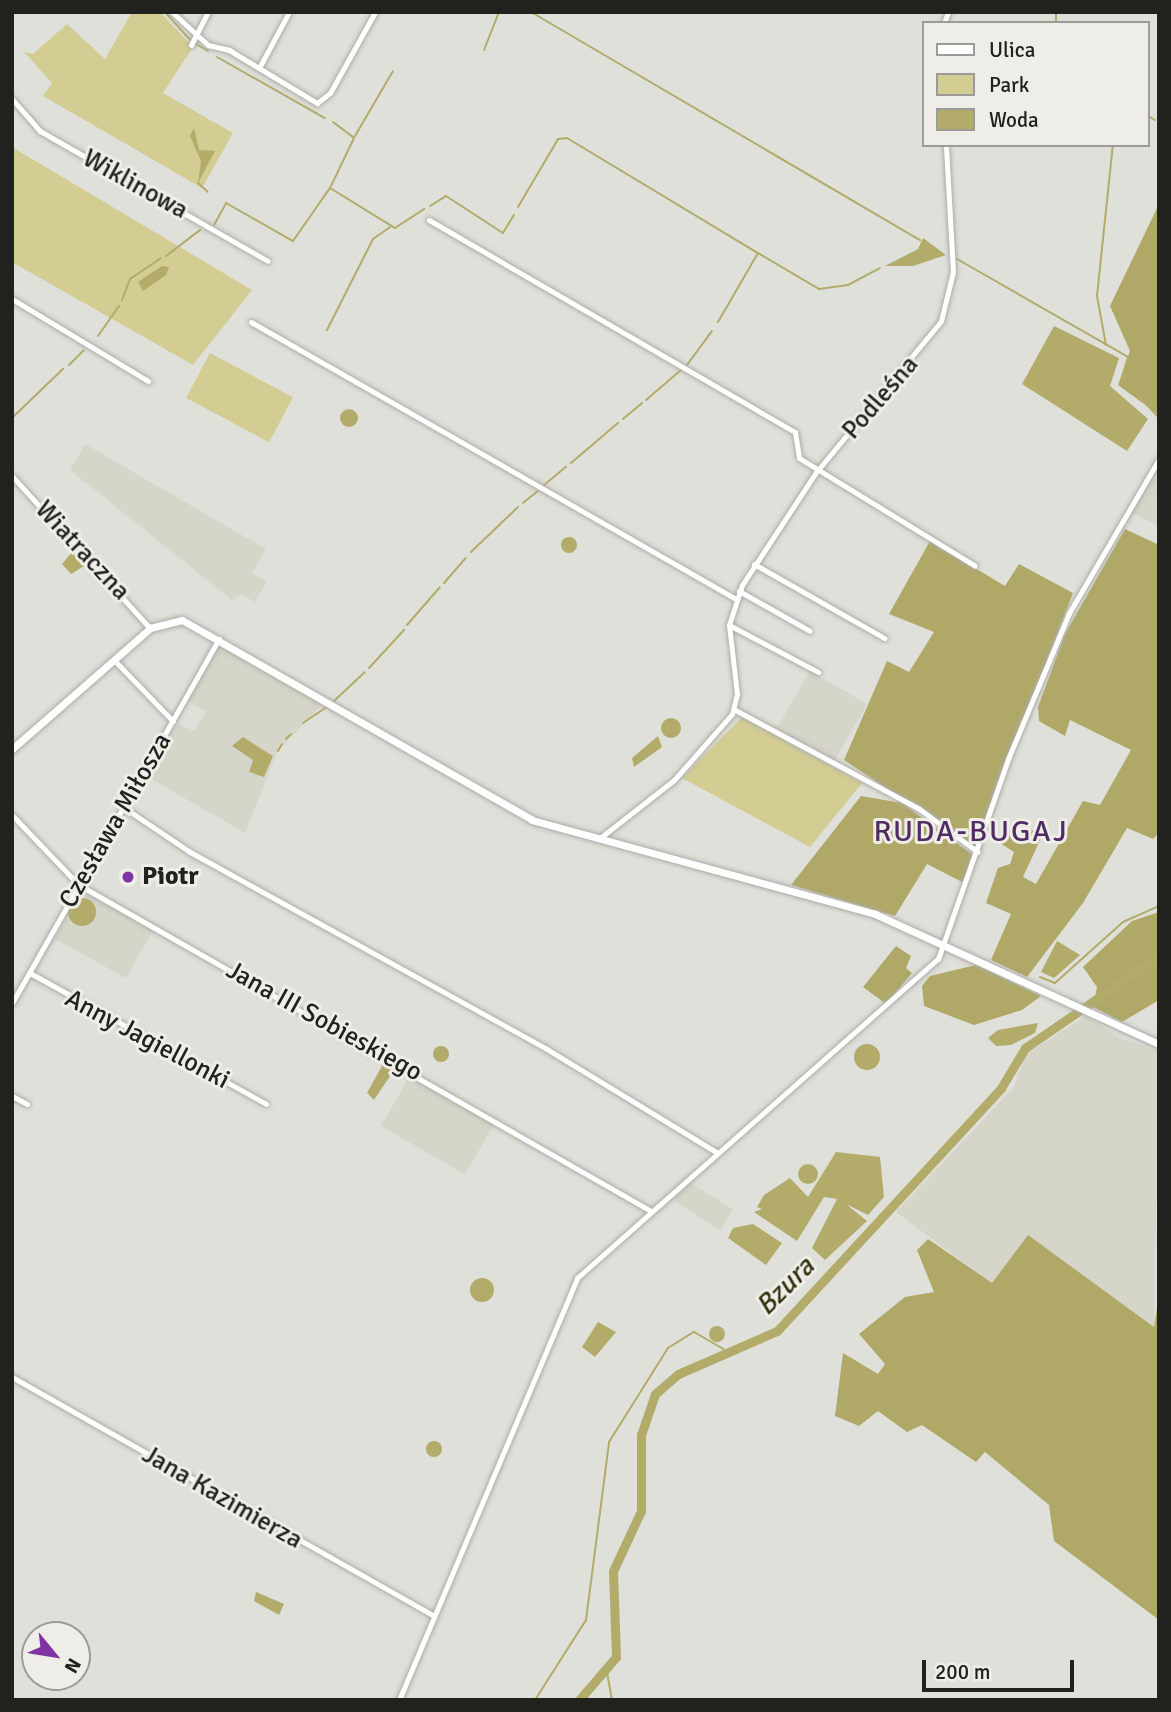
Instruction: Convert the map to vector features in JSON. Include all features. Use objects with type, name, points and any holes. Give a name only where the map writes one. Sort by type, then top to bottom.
[{"type":"street","points":[[172,12],[196,34],[259,68],[307,99],[324,101],[375,12]]},
{"type":"street","points":[[191,45],[208,12]]},
{"type":"street","points":[[259,68],[289,12]]},
{"type":"street","name":"Wiklinowa","points":[[12,99],[40,131],[268,261]]},
{"type":"street","name":"Podleśna","points":[[735,710],[729,625],[739,591],[817,471],[941,321],[953,272],[946,147]]},
{"type":"street","points":[[429,220],[795,432],[795,455],[975,566]]},
{"type":"street","points":[[12,299],[148,381]]},
{"type":"street","points":[[251,322],[736,599]]},
{"type":"street","points":[[399,1700],[571,1288],[596,1257],[928,971],[945,943],[1069,613],[1159,459]]},
{"type":"street","name":"Wiatraczna","points":[[12,476],[150,628]]},
{"type":"street","points":[[754,565],[884,638]]},
{"type":"street","points":[[739,591],[810,631]]},
{"type":"street","points":[[12,749],[150,628],[182,620],[524,816],[839,902],[945,943],[1159,1044]]},
{"type":"street","points":[[729,625],[818,672]]},
{"type":"street","name":"Czesława Miłosza","points":[[12,1003],[219,639]]},
{"type":"street","points":[[114,660],[173,721]]},
{"type":"street","points":[[600,838],[674,780],[735,710],[918,808],[978,852]]},
{"type":"street","points":[[123,807],[190,852],[545,1048],[718,1153]]},
{"type":"street","name":"Jana III Sobieskiego","points":[[12,815],[79,885],[651,1211]]},
{"type":"street","name":"Anny Jagiellonki","points":[[30,973],[266,1104]]},
{"type":"street","points":[[12,1096],[27,1104]]},
{"type":"street","name":"Jana Kazimierza","points":[[12,1377],[434,1616]]},
{"type":"shaded area","points":[[1159,204],[1159,415],[1118,385],[1130,351],[1110,306]]},
{"type":"shaded area","points":[[85,444],[266,549],[252,573],[267,582],[255,602],[241,594],[232,600],[70,470]]},
{"type":"shaded area","points":[[1159,468],[1159,526],[1130,512]]},
{"type":"shaded area","points":[[1125,529],[1159,545],[1159,833],[1153,839],[1127,828],[1083,903],[1027,977],[991,960],[1011,914],[986,903],[998,868],[1010,864],[1014,852],[1000,843],[1005,828],[1025,826],[1042,836],[1023,877],[1036,884],[1083,801],[1100,805],[1131,750],[1070,720],[1065,736],[1039,721],[1038,707],[1065,634]]},
{"type":"shaded area","points":[[930,541],[1005,586],[1019,564],[1073,593],[975,847],[844,760],[887,661],[909,672],[934,632],[889,614]]},
{"type":"shaded area","points":[[219,646],[322,705],[277,752],[245,833],[146,776],[172,730],[179,724],[194,731],[206,712],[188,701]]},
{"type":"shaded area","points":[[810,671],[867,704],[834,762],[776,729]]},
{"type":"shaded area","points":[[861,796],[902,803],[973,855],[964,883],[927,864],[895,916],[791,885]]},
{"type":"shaded area","points":[[82,891],[153,930],[126,978],[55,939]]},
{"type":"shaded area","points":[[1159,912],[1159,1000],[1122,1022],[1093,1007],[1097,987],[1083,967],[1132,921]]},
{"type":"shaded area","points":[[896,946],[911,956],[906,968],[912,973],[886,1004],[863,987]]},
{"type":"shaded area","points":[[976,965],[1041,996],[1022,1010],[974,1025],[924,1006],[922,986],[930,976]]},
{"type":"shaded area","points":[[1086,1016],[1120,1038],[1159,1051],[1154,1327],[1028,1235],[992,1284],[896,1212],[1014,1087],[1025,1055]]},
{"type":"shaded area","points":[[411,1074],[495,1122],[465,1174],[381,1126]]},
{"type":"shaded area","points":[[690,1183],[733,1209],[720,1230],[671,1199]]},
{"type":"shaded area","points":[[1028,1235],[1154,1327],[1159,1294],[1159,1620],[1054,1541],[1049,1505],[985,1452],[976,1462],[922,1425],[907,1432],[878,1411],[859,1426],[835,1416],[843,1353],[878,1374],[885,1364],[859,1334],[905,1297],[934,1292],[917,1250],[928,1239],[992,1283]]},
{"type":"green space","points":[[132,12],[160,12],[193,47],[163,93],[233,133],[202,188],[43,96],[52,83],[24,52],[33,54],[67,24],[105,59]]},
{"type":"green space","points":[[12,147],[252,290],[193,365],[12,262]]},
{"type":"green space","points":[[210,353],[293,397],[269,442],[186,398]]},
{"type":"green space","points":[[742,717],[862,783],[810,847],[682,778]]},
{"type":"water","points":[[194,128],[199,150],[215,151],[198,183],[201,161],[190,136]]},
{"type":"water","points":[[923,238],[946,255],[913,266],[885,266],[918,249]]},
{"type":"water","points":[[162,266],[169,267],[166,275],[143,291],[138,282]]},
{"type":"water","points":[[1054,326],[1119,358],[1110,386],[1148,419],[1127,451],[1022,384]]},
{"type":"water","points":[[349,409],[355,412],[358,418],[355,424],[349,427],[343,424],[340,418],[343,412]]},
{"type":"water","points":[[566,537],[572,537],[577,545],[575,551],[566,553],[561,548],[561,542]]},
{"type":"water","points":[[72,552],[84,566],[71,574],[62,564]]},
{"type":"water","points":[[671,718],[678,721],[681,728],[678,735],[671,738],[664,735],[661,728],[664,721]]},
{"type":"water","points":[[658,736],[662,747],[634,767],[632,758]]},
{"type":"water","points":[[243,737],[273,756],[264,777],[249,772],[253,760],[232,746]]},
{"type":"water","points":[[82,898],[92,902],[96,912],[92,922],[82,926],[72,922],[68,912],[72,902]]},
{"type":"water","points":[[1057,941],[1080,955],[1054,978],[1041,972]]},
{"type":"water","points":[[1038,1023],[1035,1033],[1011,1045],[996,1046],[988,1038],[998,1030]]},
{"type":"water","points":[[867,1044],[877,1047],[880,1057],[877,1067],[867,1070],[857,1067],[854,1057],[857,1047]]},
{"type":"water","points":[[441,1046],[447,1048],[447,1060],[441,1062],[435,1060],[433,1054],[435,1048]]},
{"type":"water","points":[[383,1064],[394,1070],[374,1100],[367,1093]]},
{"type":"water","points":[[836,1152],[880,1157],[884,1197],[868,1215],[846,1204],[867,1221],[825,1260],[812,1248],[837,1199],[824,1197],[797,1241],[754,1212],[762,1209],[757,1207],[764,1195],[790,1178],[808,1197]]},
{"type":"water","points":[[808,1164],[815,1167],[818,1174],[815,1181],[808,1184],[801,1181],[798,1174],[801,1167]]},
{"type":"water","points":[[753,1224],[782,1243],[766,1265],[728,1238],[733,1228]]},
{"type":"water","points":[[482,1278],[491,1281],[494,1290],[491,1299],[482,1302],[473,1299],[470,1290],[473,1281]]},
{"type":"water","points":[[598,1322],[616,1332],[595,1357],[582,1347]]},
{"type":"water","points":[[717,1326],[725,1334],[717,1342],[709,1334]]},
{"type":"water","points":[[431,1441],[437,1441],[442,1449],[440,1455],[431,1457],[426,1452],[426,1446]]},
{"type":"water","points":[[256,1592],[284,1604],[279,1615],[254,1601]]},
{"type":"waterway","points":[[165,12],[190,40]]},
{"type":"waterway","points":[[484,50],[499,12]]},
{"type":"waterway","points":[[531,12],[920,240]]},
{"type":"waterway","points":[[1056,12],[1056,21]]},
{"type":"waterway","points":[[196,44],[208,51]]},
{"type":"waterway","points":[[217,57],[325,118]]},
{"type":"waterway","points":[[355,136],[393,71]]},
{"type":"waterway","points":[[1150,117],[1155,120]]},
{"type":"waterway","points":[[333,122],[354,138],[330,188],[395,228],[424,209]]},
{"type":"waterway","points":[[518,207],[558,139],[567,138],[758,253]]},
{"type":"waterway","points":[[1106,345],[1097,296],[1113,147]]},
{"type":"waterway","points":[[198,183],[208,192]]},
{"type":"waterway","points":[[214,225],[226,203],[293,241],[330,188]]},
{"type":"waterway","points":[[430,206],[446,196],[503,233],[514,215]]},
{"type":"waterway","points":[[327,330],[373,239],[390,227]]},
{"type":"waterway","points":[[166,256],[200,230]]},
{"type":"waterway","points":[[718,322],[758,253],[819,289],[848,285],[880,268]]},
{"type":"waterway","points":[[122,300],[130,279],[161,258]]},
{"type":"waterway","points":[[957,259],[1128,357],[1122,378],[1159,418]]},
{"type":"waterway","points":[[98,336],[119,306]]},
{"type":"waterway","points":[[687,365],[712,331]]},
{"type":"waterway","points":[[69,365],[84,350]]},
{"type":"waterway","points":[[12,418],[63,369]]},
{"type":"waterway","points":[[646,400],[682,369]]},
{"type":"waterway","points":[[623,419],[642,403]]},
{"type":"waterway","points":[[571,463],[618,423]]},
{"type":"waterway","points":[[543,486],[566,467]]},
{"type":"waterway","points":[[523,503],[538,491]]},
{"type":"waterway","points":[[471,552],[518,507]]},
{"type":"waterway","points":[[444,583],[466,558]]},
{"type":"waterway","points":[[407,625],[440,587]]},
{"type":"waterway","points":[[369,668],[404,630]]},
{"type":"waterway","points":[[334,701],[365,672]]},
{"type":"waterway","points":[[303,723],[328,706]]},
{"type":"waterway","points":[[286,739],[291,734]]},
{"type":"waterway","points":[[278,751],[282,744]]},
{"type":"waterway","points":[[1040,977],[1055,983],[1123,922],[1159,906]]},
{"type":"waterway","name":"Bzura","points":[[579,1700],[616,1657],[613,1571],[641,1511],[641,1435],[655,1394],[678,1374],[777,1331],[1001,1088],[1025,1048],[1159,956]]},
{"type":"waterway","points":[[535,1700],[586,1620],[609,1442],[668,1348],[694,1332],[723,1349]]},
{"type":"waterway","points":[[607,1672],[612,1700]]},
{"type":"place","name":"Piotr","points":[[128,877]]},
{"type":"district","name":"RUDA-BUGAJ","points":[[971,832]]}]
